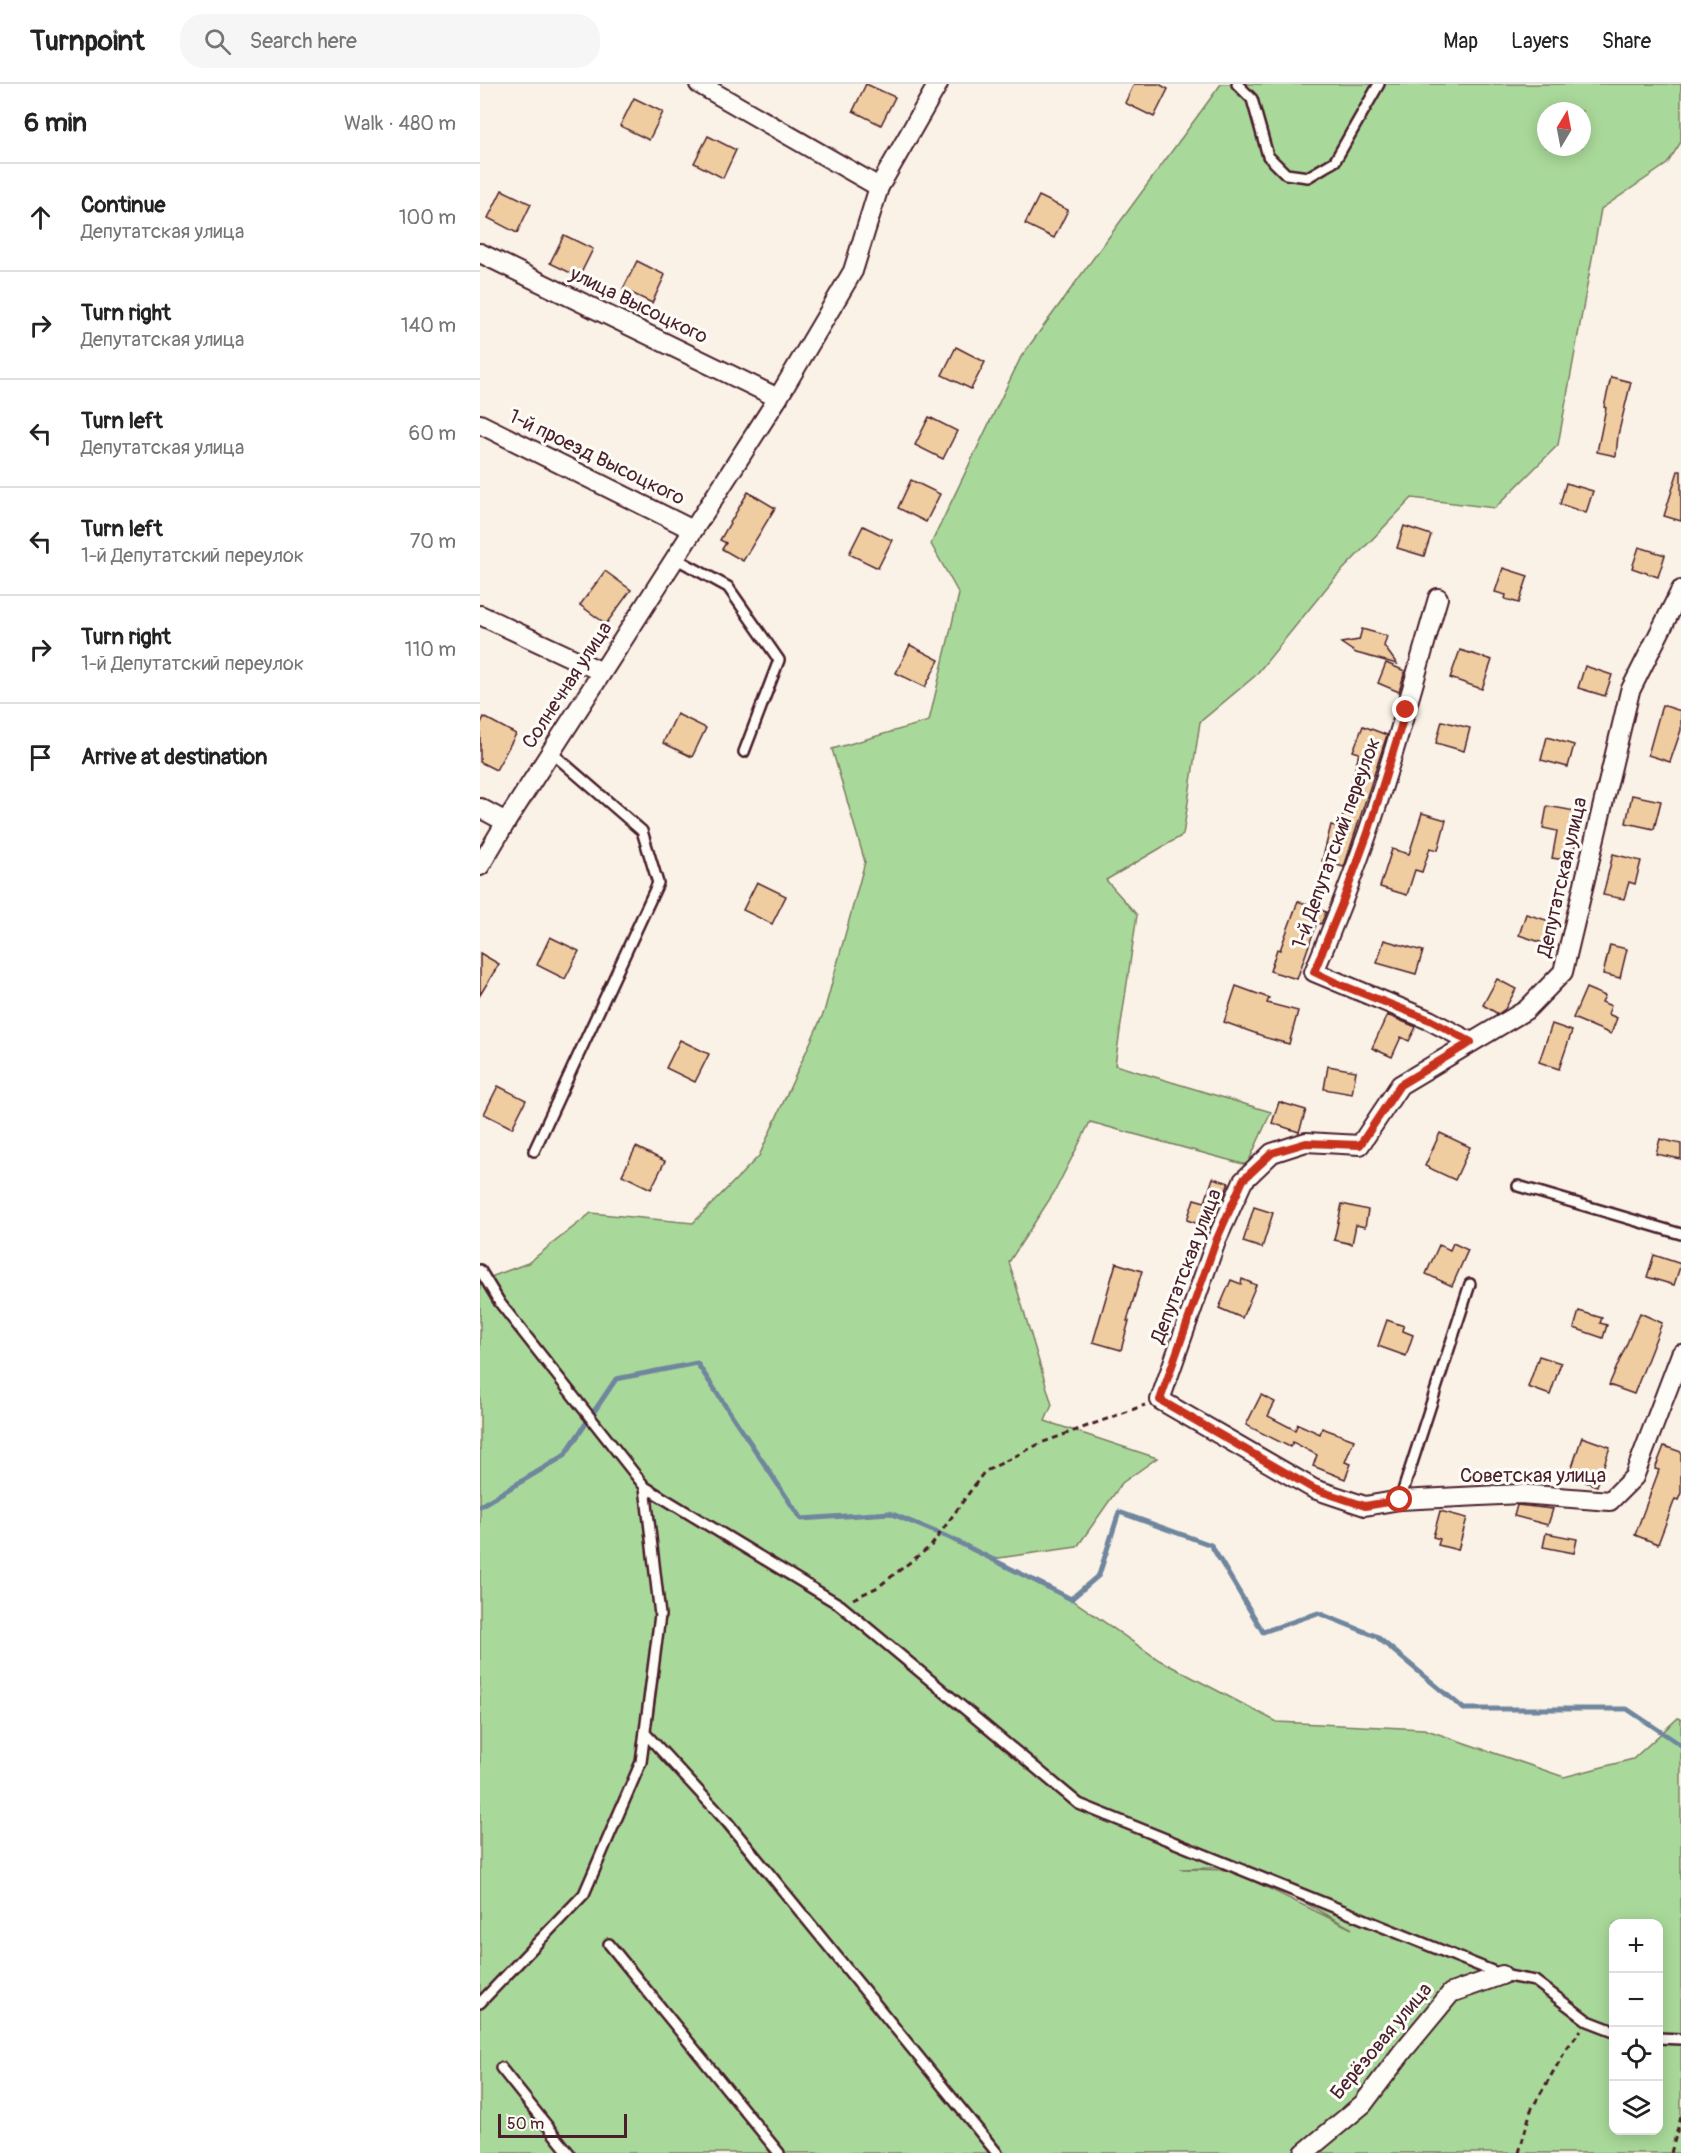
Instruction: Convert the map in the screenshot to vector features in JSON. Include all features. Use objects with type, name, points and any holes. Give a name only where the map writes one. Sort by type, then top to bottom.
[{"type":"street","points":[[699,84],[879,187]]},
{"type":"street","points":[[778,398],[853,271],[879,187],[938,84]]},
{"type":"street","name":"улица Высоцкого","points":[[480,253],[778,398]]},
{"type":"street","name":"Солнечная улица","points":[[480,866],[778,398]]},
{"type":"street","name":"1-й проезд Высоцкого","points":[[480,424],[693,530]]},
{"type":"street","name":"Депутатская улица","points":[[1160,1400],[1216,1241],[1243,1180],[1272,1153],[1284,1149],[1306,1143],[1360,1145],[1400,1085],[1526,1010],[1563,972],[1630,692],[1681,590]]},
{"type":"street","name":"1-й Депутатский переулок","points":[[1438,598],[1368,833],[1314,972],[1430,1020],[1471,1042]]},
{"type":"street","points":[[480,615],[602,672]]},
{"type":"street","points":[[480,808],[506,822]]},
{"type":"street","name":"Советская улица","points":[[1400,1500],[1520,1494],[1610,1501],[1634,1477],[1675,1389],[1681,1354]]},
{"type":"street","points":[[1160,1400],[1314,1489],[1365,1506],[1400,1500]]},
{"type":"street","name":"Берёзовая улица","points":[[1304,2153],[1363,2104],[1402,2051],[1451,1993],[1502,1975]]},
{"type":"lane","points":[[1237,84],[1252,99],[1268,156],[1286,174],[1308,177],[1335,161],[1379,84]]},
{"type":"lane","points":[[675,558],[728,587],[779,660],[744,752]]},
{"type":"lane","points":[[534,1151],[657,883],[642,831],[551,752]]},
{"type":"lane","points":[[1518,1186],[1681,1234]]},
{"type":"lane","points":[[482,1276],[500,1303],[645,1487],[840,1605],[1079,1804],[1502,1975],[1534,1981],[1587,2021],[1609,2029]]},
{"type":"lane","points":[[1400,1500],[1470,1284]]},
{"type":"lane","points":[[480,2003],[584,1894],[641,1762],[660,1615],[645,1487]]},
{"type":"lane","points":[[645,1733],[728,1823],[997,2153]]},
{"type":"lane","points":[[609,1944],[780,2153]]},
{"type":"lane","points":[[1663,2038],[1681,2039]]},
{"type":"lane","points":[[501,2068],[569,2153]]},
{"type":"path","points":[[840,1605],[878,1587],[933,1543],[984,1472],[1041,1443],[1160,1400]]},
{"type":"path","points":[[1519,2153],[1531,2110],[1567,2048],[1587,2021]]},
{"type":"path","points":[[1671,2153],[1681,2117]]},
{"type":"green space","points":[[1221,84],[1681,84],[1681,142],[1667,164],[1601,209],[1558,445],[1495,508],[1412,498],[1332,581],[1255,676],[1200,722],[1183,835],[1106,880],[1137,915],[1115,1065],[1271,1112],[1247,1165],[1090,1122],[1055,1191],[1009,1262],[1052,1405],[1045,1421],[1157,1458],[1122,1483],[1077,1547],[992,1559],[1071,1599],[1159,1660],[1277,1722],[1424,1729],[1564,1777],[1633,1759],[1678,1718],[1681,1720],[1681,2153],[997,2153],[728,1823],[656,1747],[994,2153],[480,2153],[480,1281],[528,1263],[591,1213],[693,1223],[759,1156],[824,1012],[865,862],[832,749],[929,721],[959,594],[931,544],[1021,357]],"holes":[[[1238,1867],[1352,1929],[1231,1870],[1180,1869]]]},
{"type":"building","points":[[866,84],[895,97],[881,125],[853,111]]},
{"type":"building","points":[[1134,84],[1159,84],[1168,89],[1154,117],[1125,103]]},
{"type":"building","points":[[634,98],[663,112],[649,140],[620,126]]},
{"type":"building","points":[[708,136],[736,150],[723,178],[694,163]]},
{"type":"building","points":[[502,190],[531,204],[517,233],[488,218]]},
{"type":"building","points":[[1039,196],[1068,210],[1054,238],[1025,224]]},
{"type":"building","points":[[564,235],[593,249],[579,277],[550,263]]},
{"type":"building","points":[[637,261],[665,275],[652,303],[623,289]]},
{"type":"building","points":[[956,347],[985,362],[971,389],[942,375]]},
{"type":"building","points":[[1611,377],[1631,382],[1618,435],[1616,456],[1597,452]]},
{"type":"building","points":[[929,417],[957,431],[943,459],[915,445]]},
{"type":"building","points":[[1678,471],[1681,471],[1681,521],[1664,516]]},
{"type":"building","points":[[911,480],[940,494],[926,522],[898,508]]},
{"type":"building","points":[[1566,483],[1593,491],[1586,513],[1560,504]]},
{"type":"building","points":[[748,492],[775,508],[743,561],[722,549],[726,543],[720,540]]},
{"type":"building","points":[[863,526],[892,540],[878,568],[849,554]]},
{"type":"building","points":[[1404,526],[1431,535],[1424,556],[1397,548]]},
{"type":"building","points":[[1639,547],[1665,555],[1658,577],[1632,568]]},
{"type":"building","points":[[1503,568],[1528,576],[1519,603],[1505,599],[1506,595],[1495,592]]},
{"type":"building","points":[[605,571],[631,590],[606,624],[580,605]]},
{"type":"building","points":[[1362,629],[1387,636],[1384,646],[1397,664],[1356,653],[1341,643],[1359,640]]},
{"type":"building","points":[[910,645],[939,660],[925,687],[896,673]]},
{"type":"building","points":[[1460,650],[1492,660],[1482,689],[1450,678]]},
{"type":"building","points":[[1386,663],[1405,671],[1399,692],[1378,683]]},
{"type":"building","points":[[1585,666],[1612,675],[1605,696],[1578,688]]},
{"type":"building","points":[[1662,705],[1681,711],[1681,730],[1670,762],[1648,755]]},
{"type":"building","points":[[677,714],[706,728],[692,757],[663,743]]},
{"type":"building","points":[[484,717],[516,734],[496,770],[480,762],[480,725]]},
{"type":"building","points":[[1442,721],[1470,728],[1464,751],[1436,743]]},
{"type":"building","points":[[1363,726],[1387,735],[1344,867],[1322,861],[1331,825],[1340,827],[1359,753],[1353,751]]},
{"type":"building","points":[[1547,737],[1574,745],[1568,767],[1541,760]]},
{"type":"building","points":[[1632,795],[1661,801],[1654,829],[1626,823]]},
{"type":"building","points":[[1547,806],[1581,812],[1572,861],[1552,858],[1557,831],[1543,828]]},
{"type":"building","points":[[1422,813],[1446,820],[1438,850],[1430,848],[1422,872],[1415,870],[1407,895],[1380,887],[1392,849],[1409,854]]},
{"type":"building","points":[[1613,854],[1641,861],[1635,884],[1629,882],[1624,899],[1603,895]]},
{"type":"building","points":[[757,882],[786,896],[772,924],[743,910]]},
{"type":"building","points":[[1298,901],[1326,912],[1321,924],[1317,922],[1297,979],[1270,971]]},
{"type":"building","points":[[1526,914],[1553,922],[1546,944],[1519,935]]},
{"type":"building","points":[[550,937],[579,951],[565,979],[537,965]]},
{"type":"building","points":[[1384,940],[1423,951],[1416,974],[1377,963]]},
{"type":"building","points":[[1610,945],[1627,949],[1620,978],[1603,974]]},
{"type":"building","points":[[480,953],[499,964],[480,995]]},
{"type":"building","points":[[1497,979],[1516,989],[1505,1009],[1498,1014],[1483,1005]]},
{"type":"building","points":[[1236,986],[1269,998],[1267,1003],[1298,1011],[1289,1044],[1224,1022]]},
{"type":"building","points":[[1586,988],[1605,996],[1602,1002],[1611,1006],[1608,1014],[1617,1018],[1611,1034],[1573,1018]]},
{"type":"building","points":[[1387,1015],[1416,1027],[1409,1041],[1401,1037],[1392,1057],[1372,1048]]},
{"type":"building","points":[[1552,1024],[1572,1031],[1559,1069],[1539,1062]]},
{"type":"building","points":[[680,1040],[709,1054],[695,1082],[666,1068]]},
{"type":"building","points":[[1328,1066],[1356,1071],[1352,1094],[1324,1089]]},
{"type":"building","points":[[498,1086],[526,1100],[512,1128],[484,1114]]},
{"type":"building","points":[[1279,1102],[1306,1110],[1299,1132],[1272,1123]]},
{"type":"building","points":[[1440,1133],[1470,1147],[1455,1180],[1425,1166]]},
{"type":"building","points":[[1660,1139],[1681,1144],[1681,1159],[1656,1154]]},
{"type":"building","points":[[636,1147],[665,1161],[651,1189],[622,1175]]},
{"type":"building","points":[[1213,1178],[1229,1183],[1210,1228],[1187,1220],[1194,1199],[1205,1202]]},
{"type":"building","points":[[1342,1204],[1368,1210],[1365,1227],[1356,1225],[1352,1244],[1334,1240]]},
{"type":"building","points":[[1254,1207],[1273,1213],[1262,1248],[1243,1242]]},
{"type":"building","points":[[1453,1243],[1468,1250],[1452,1286],[1426,1274],[1439,1245],[1450,1250]]},
{"type":"building","points":[[1654,1255],[1681,1264],[1674,1285],[1647,1277]]},
{"type":"building","points":[[1116,1263],[1142,1271],[1121,1350],[1093,1342]]},
{"type":"building","points":[[1242,1279],[1256,1285],[1242,1318],[1219,1308],[1231,1280],[1241,1284]]},
{"type":"building","points":[[1579,1311],[1602,1318],[1600,1323],[1607,1325],[1603,1338],[1574,1328]]},
{"type":"building","points":[[1640,1313],[1662,1323],[1634,1394],[1609,1385]]},
{"type":"building","points":[[1387,1320],[1404,1326],[1403,1331],[1413,1335],[1406,1356],[1378,1346]]},
{"type":"building","points":[[1539,1356],[1561,1363],[1550,1395],[1528,1387]]},
{"type":"building","points":[[1261,1395],[1275,1402],[1268,1416],[1295,1430],[1298,1424],[1320,1434],[1322,1428],[1354,1440],[1345,1462],[1351,1464],[1345,1479],[1313,1466],[1317,1455],[1293,1442],[1290,1447],[1246,1425]]},
{"type":"building","points":[[1582,1437],[1610,1447],[1597,1486],[1569,1476]]},
{"type":"building","points":[[1664,1446],[1681,1452],[1681,1493],[1678,1500],[1675,1499],[1658,1544],[1635,1535],[1659,1470],[1655,1469]]},
{"type":"building","points":[[1517,1505],[1553,1509],[1548,1525],[1514,1516]]},
{"type":"building","points":[[1440,1511],[1467,1518],[1458,1550],[1438,1545],[1440,1539],[1433,1537]]},
{"type":"building","points":[[1546,1533],[1577,1539],[1574,1553],[1543,1547]]},
{"type":"waterway","points":[[480,1506],[564,1456],[616,1379],[697,1363],[801,1519],[890,1513],[950,1538],[1071,1599],[1099,1575],[1119,1512],[1211,1545],[1263,1632],[1318,1613],[1376,1636],[1464,1709],[1627,1709],[1681,1745]]},
{"type":"route","points":[[1400,1500],[1365,1506],[1314,1489],[1160,1400],[1216,1241],[1243,1180],[1272,1153],[1306,1143],[1360,1145],[1400,1085],[1471,1042],[1430,1020],[1314,972],[1368,833],[1406,710]]}]
